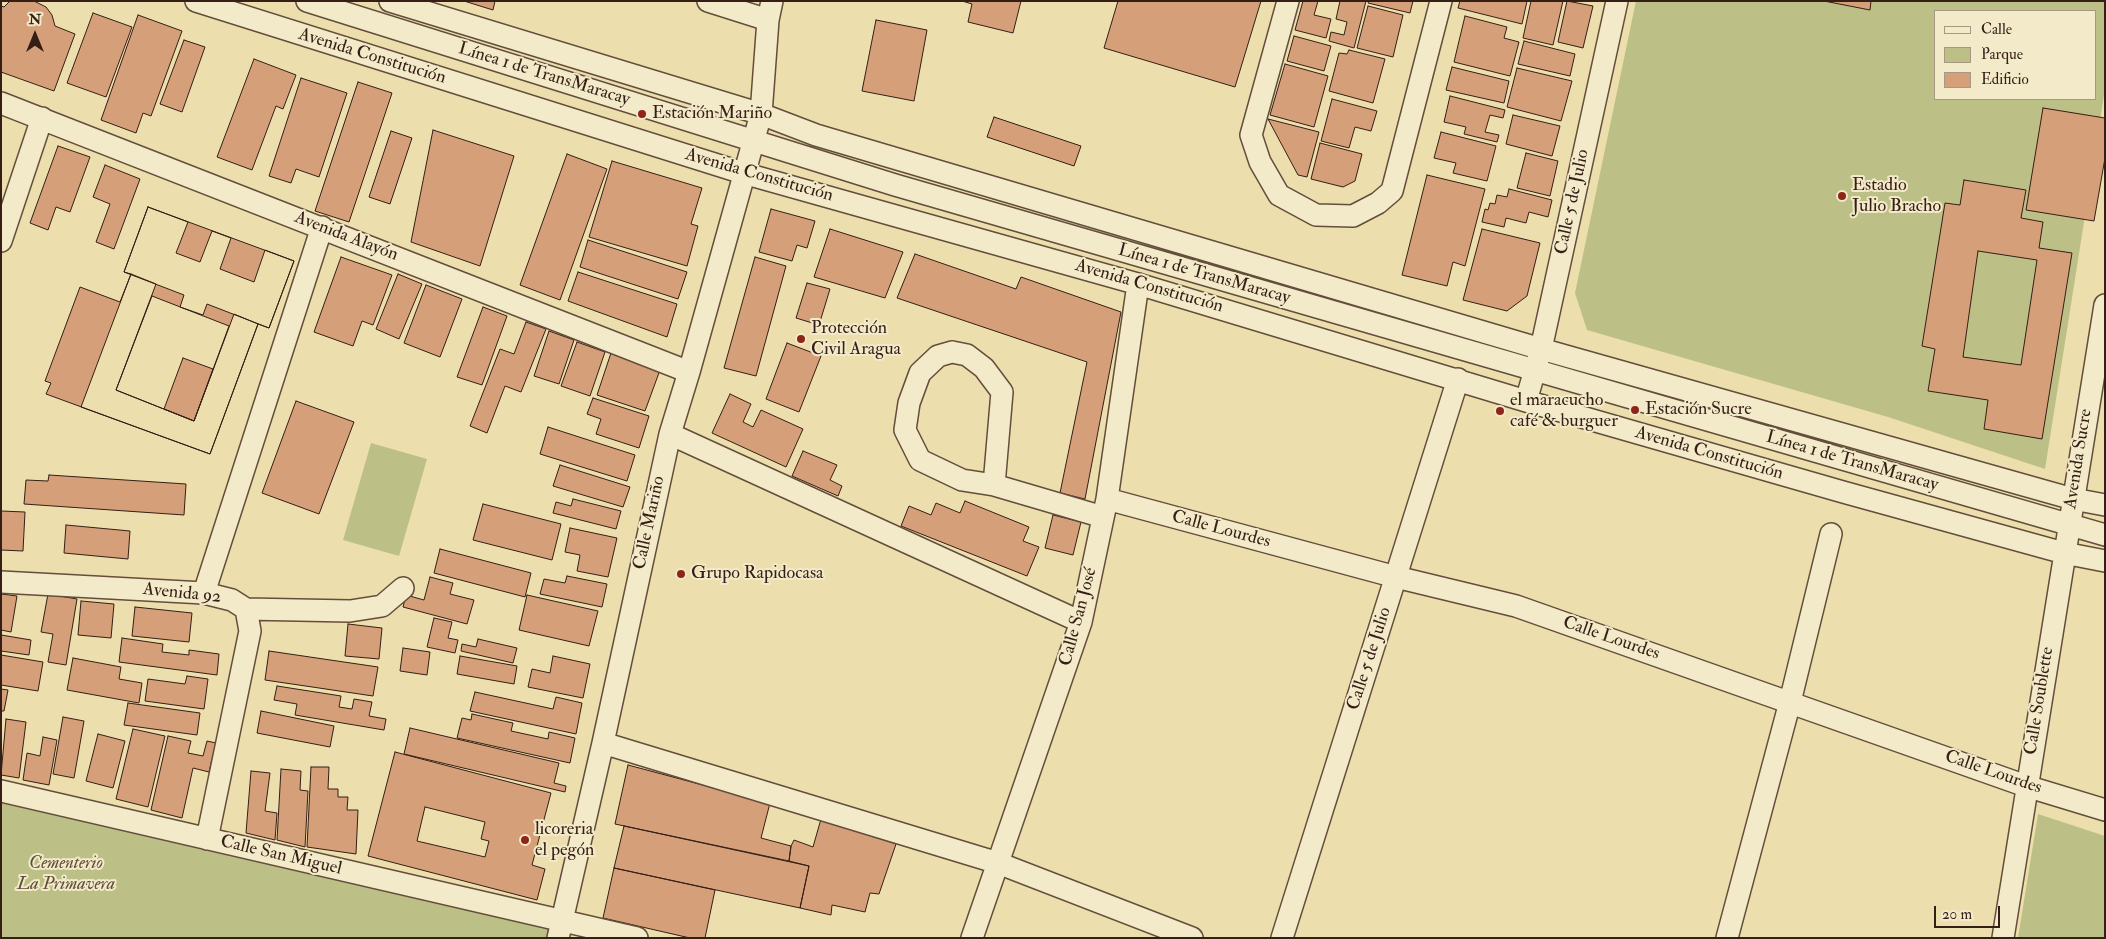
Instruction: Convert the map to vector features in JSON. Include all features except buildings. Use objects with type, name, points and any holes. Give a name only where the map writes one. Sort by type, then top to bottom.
[{"type":"street","name":"Avenida Constitución","points":[[196,1],[743,173],[1138,284],[1526,401],[2064,553],[2105,561]]},
{"type":"street","name":"Línea 1 de TransMaracay","points":[[307,1],[895,186],[2105,536]]},
{"type":"street","points":[[708,1],[770,10]]},
{"type":"street","points":[[1288,1],[1251,135],[1260,162],[1280,195],[1316,215],[1353,216],[1378,203],[1392,191],[1441,1]]},
{"type":"street","name":"Calle 5 de Julio","points":[[1526,401],[1541,349],[1617,1]]},
{"type":"street","points":[[396,2],[761,114],[816,135],[1541,349],[2073,499],[2105,505]]},
{"type":"street","name":"Calle Mariño","points":[[559,929],[603,743],[670,434],[761,114],[770,10]]},
{"type":"street","name":"Avenida Alayón","points":[[1,103],[689,372]]},
{"type":"street","points":[[1,241],[42,118]]},
{"type":"street","points":[[204,593],[322,227]]},
{"type":"street","name":"Calle San José","points":[[972,938],[1081,622],[1105,508],[1138,284]]},
{"type":"street","name":"Avenida Sucre","points":[[2064,553],[2105,305]]},
{"type":"street","points":[[952,352],[967,355],[984,368],[1002,392],[994,485],[962,480],[920,460],[905,430],[909,403],[920,373],[938,356],[952,352]]},
{"type":"street","name":"Calle 5 de Julio","points":[[1282,938],[1458,379]]},
{"type":"street","points":[[670,434],[1081,622]]},
{"type":"street","name":"Calle Lourdes","points":[[994,485],[1105,508],[1516,606],[2026,786],[2105,810]]},
{"type":"street","points":[[1727,938],[1790,702],[1831,534]]},
{"type":"street","name":"Calle Soublette","points":[[2003,938],[2064,553]]},
{"type":"street","name":"Avenida 92","points":[[1,582],[204,593],[232,600],[246,609],[250,631],[207,839]]},
{"type":"street","points":[[246,609],[350,611],[382,606],[403,588]]},
{"type":"street","points":[[603,743],[998,863],[1192,938]]},
{"type":"street","name":"Calle San Miguel","points":[[1,791],[207,839],[559,929],[637,938]]},
{"type":"green space","name":"Estadio Julio Bracho","points":[[1636,1],[2105,1],[2105,89],[2045,469],[1888,417],[1587,330],[1575,293]]},
{"type":"green space","points":[[371,443],[427,459],[399,556],[343,540]]},
{"type":"green space","name":"Cementerio La Primavera","points":[[1,795],[561,920],[558,938],[1,938]]},
{"type":"green space","points":[[2038,814],[2105,836],[2105,938],[2018,938]]},
{"type":"place","name":"Estación Mariño","points":[[642,114]]},
{"type":"place","name":"Estadio Julio Bracho","points":[[1842,196]]},
{"type":"place","name":"Protección Civil Aragua","points":[[801,339]]},
{"type":"place","name":"Estación Sucre","points":[[1635,410]]},
{"type":"place","name":"el maracucho café & burguer","points":[[1500,411]]},
{"type":"place","name":"Grupo Rapidocasa","points":[[681,574]]},
{"type":"place","name":"licoreria el pegón","points":[[525,840]]}]
